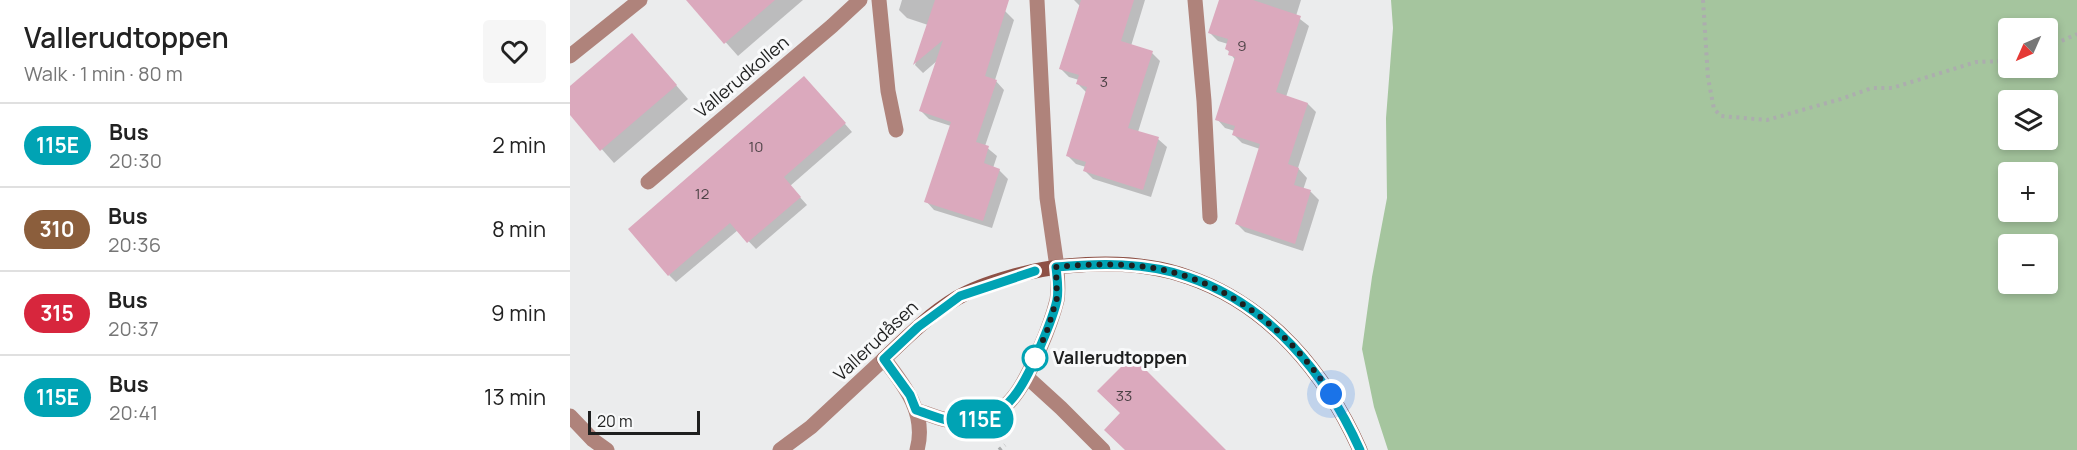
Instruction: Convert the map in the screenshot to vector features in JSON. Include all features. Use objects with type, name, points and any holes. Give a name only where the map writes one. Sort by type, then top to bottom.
[{"type":"street","points":[[570,56],[640,0]]},
{"type":"street","name":"Vallerudkollen","points":[[648,182],[860,0]]},
{"type":"street","points":[[879,0],[888,92],[896,130]]},
{"type":"street","points":[[916,410],[944,420],[971,422],[993,415],[1010,402],[1027,377],[1048,328],[1057,298],[1056,267],[1047,198],[1037,0]]},
{"type":"street","points":[[1195,0],[1204,101],[1210,217]]},
{"type":"street","name":"Vallerudåsen","points":[[780,450],[818,421],[918,327],[960,296],[1015,277],[1056,267],[1089,264],[1158,269],[1188,277],[1223,292],[1258,315],[1304,357],[1339,407],[1360,450]]},
{"type":"street","points":[[884,359],[910,395],[916,410],[920,431],[917,450]]},
{"type":"street","points":[[1027,377],[1103,450]]},
{"type":"street","points":[[570,416],[593,440],[607,450]]},
{"type":"path","points":[[1703,0],[1708,78],[1714,109],[1721,116],[1767,120],[1872,88],[1892,88],[1976,62],[1998,61]]},
{"type":"path","points":[[2058,43],[2077,34]]},
{"type":"path","points":[[999,450],[1005,445]]},
{"type":"green space","points":[[1391,0],[2077,0],[2077,450],[1388,450],[1374,407],[1362,349],[1372,277],[1387,198],[1386,118],[1393,28]]},
{"type":"building","points":[[686,0],[775,0],[724,44]]},
{"type":"building","points":[[935,0],[1009,0],[985,76],[997,80],[976,142],[989,146],[984,163],[1000,169],[983,221],[924,202],[951,122],[919,111],[943,40],[913,65]]},
{"type":"building","points":[[1081,0],[1134,0],[1121,41],[1153,51],[1128,128],[1159,137],[1143,190],[1083,171],[1086,162],[1066,156],[1087,87],[1076,84],[1079,75],[1059,69]]},
{"type":"building","points":[[1219,0],[1253,0],[1301,16],[1276,92],[1308,103],[1288,164],[1299,168],[1294,185],[1311,190],[1295,244],[1235,224],[1260,144],[1232,135],[1235,126],[1215,120],[1235,57],[1228,55],[1229,51],[1225,49],[1228,39],[1208,33]]},
{"type":"building","points":[[632,33],[677,85],[600,151],[570,115],[570,86]]},
{"type":"building","points":[[804,76],[846,123],[784,177],[801,197],[747,243],[730,223],[668,276],[628,229]]},
{"type":"building","points":[[1132,356],[1226,450],[1125,450],[1104,430],[1120,413],[1097,391]]},
{"type":"bus line","name":"115E","points":[[1035,271],[984,286],[960,296],[937,311],[884,359],[910,395],[916,410],[944,420],[971,422],[993,415],[1010,402],[1019,391],[1048,328],[1057,298],[1056,267],[1089,264],[1122,265],[1158,269],[1188,277],[1223,292],[1258,315],[1304,357],[1323,382],[1339,407],[1360,450]]},
{"type":"place","name":"Vallerudtoppen","points":[[1035,358]]},
{"type":"route","points":[[1035,358],[1033,364],[1057,298],[1056,267],[1089,264],[1158,269],[1188,277],[1223,292],[1258,315],[1304,357],[1331,394]]}]
